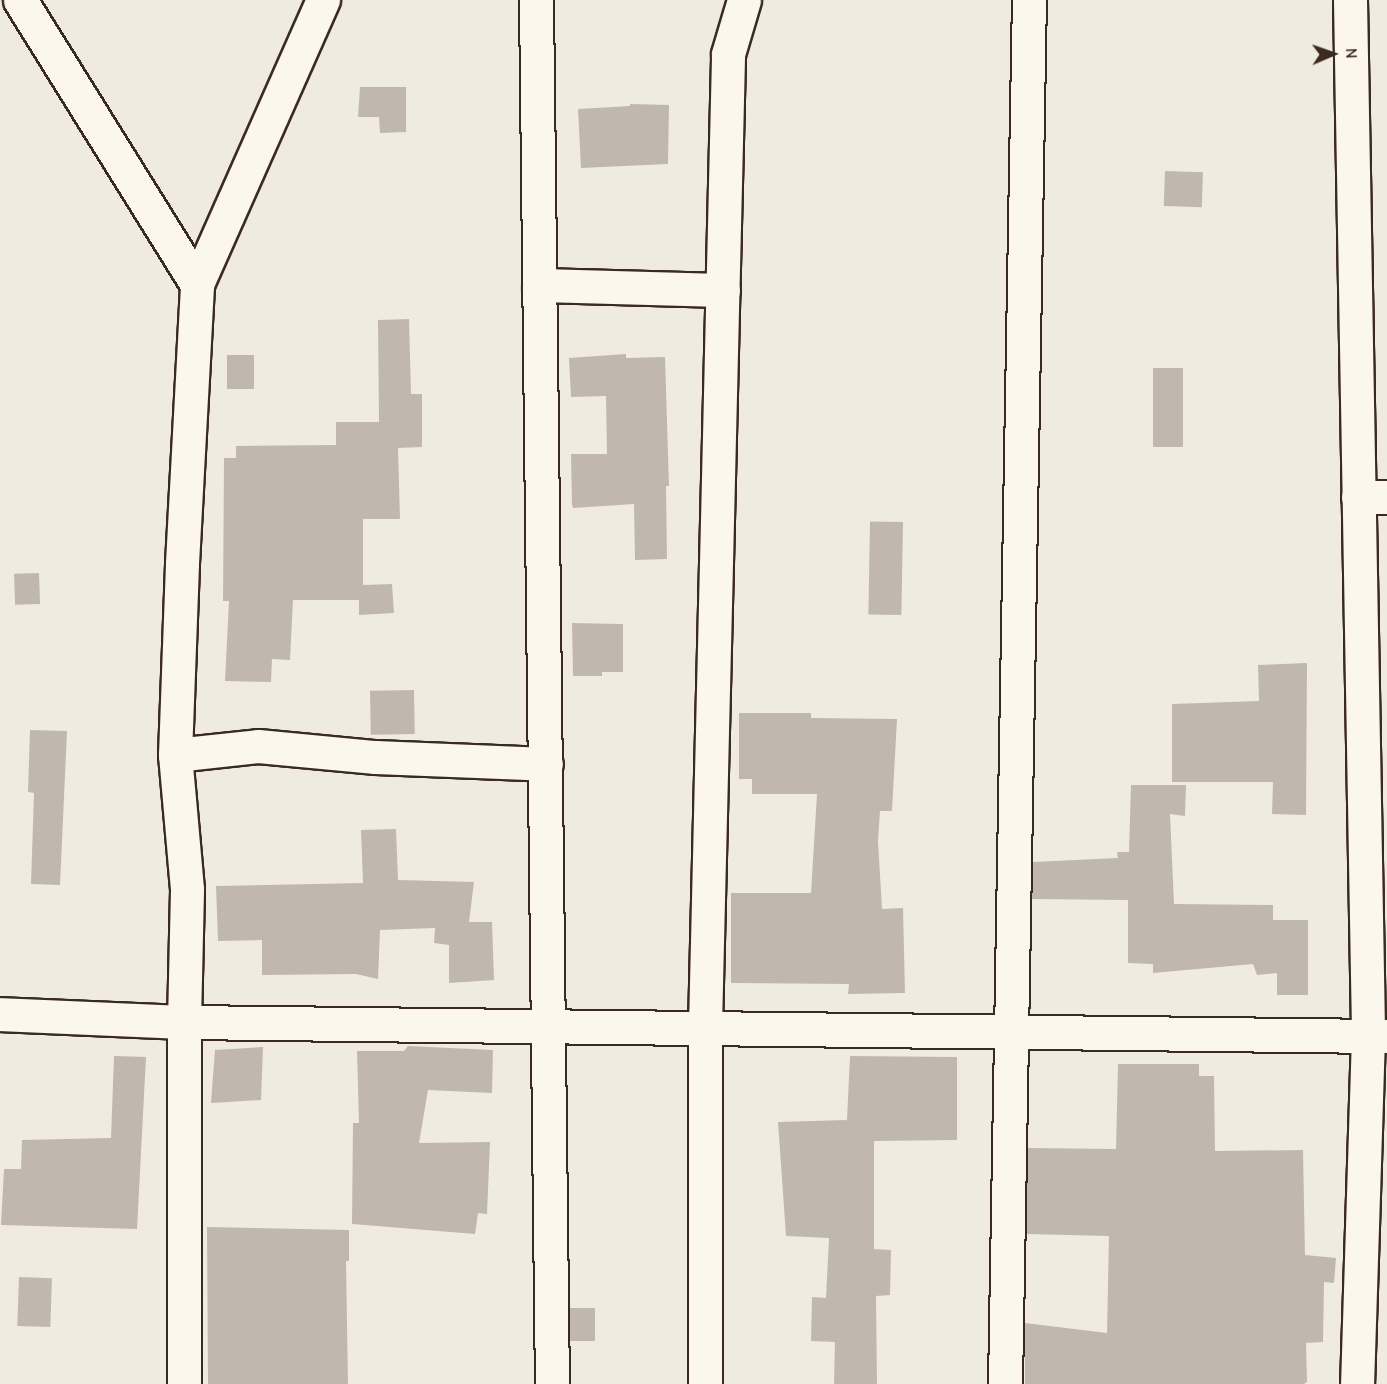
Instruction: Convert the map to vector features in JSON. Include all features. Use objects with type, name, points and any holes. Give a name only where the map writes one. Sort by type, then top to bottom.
[{"type":"street","points":[[20,0],[196,284]]},
{"type":"street","points":[[184,1384],[184,1022],[187,889],[175,755],[196,284],[323,0]]},
{"type":"street","points":[[536,0],[552,1384]]},
{"type":"street","points":[[705,1384],[705,1026],[728,54],[744,0]]},
{"type":"street","points":[[1005,1384],[1029,0]]},
{"type":"street","points":[[1350,0],[1372,497],[1378,1036],[1357,1384]]},
{"type":"street","points":[[539,285],[723,290]]},
{"type":"street","points":[[175,755],[258,746],[375,757],[546,764]]},
{"type":"street","points":[[0,1014],[184,1022],[548,1027],[705,1026],[1378,1036]]},
{"type":"building","points":[[360,87],[406,87],[406,132],[380,133],[379,117],[358,117]]},
{"type":"building","points":[[630,104],[669,105],[668,164],[581,168],[578,109],[630,106]]},
{"type":"building","points":[[1165,171],[1203,172],[1202,207],[1164,206]]},
{"type":"building","points":[[409,319],[411,394],[422,394],[422,447],[398,448],[400,519],[363,519],[363,585],[392,584],[394,613],[359,615],[359,600],[293,600],[290,660],[272,659],[271,682],[225,681],[229,601],[223,601],[224,458],[236,458],[236,446],[336,445],[336,422],[379,422],[378,320]]},
{"type":"building","points":[[626,354],[626,358],[665,357],[669,486],[666,486],[667,559],[635,560],[634,504],[573,508],[572,505],[571,454],[607,454],[606,396],[571,397],[569,358]]},
{"type":"building","points":[[227,355],[254,355],[254,389],[227,389]]},
{"type":"building","points":[[1153,368],[1183,368],[1183,447],[1153,447]]},
{"type":"building","points":[[870,521],[903,522],[901,615],[868,614]]},
{"type":"building","points":[[39,573],[40,604],[15,605],[14,574]]},
{"type":"building","points":[[572,623],[623,624],[623,672],[602,672],[602,676],[573,676]]},
{"type":"building","points":[[1307,663],[1306,815],[1272,814],[1273,782],[1172,782],[1172,704],[1259,701],[1258,665]]},
{"type":"building","points":[[414,690],[415,734],[371,735],[370,691]]},
{"type":"building","points":[[739,713],[811,713],[811,718],[897,719],[892,811],[880,811],[878,841],[882,909],[903,908],[905,993],[848,994],[849,984],[731,983],[731,893],[811,893],[817,794],[752,794],[752,779],[739,779]]},
{"type":"building","points":[[30,730],[67,731],[60,885],[31,884],[34,793],[28,792]]},
{"type":"building","points":[[1131,785],[1186,785],[1185,816],[1170,814],[1174,904],[1273,905],[1273,920],[1308,920],[1308,995],[1277,995],[1277,973],[1257,975],[1253,964],[1153,973],[1153,964],[1128,963],[1128,900],[1032,899],[1033,862],[1118,858],[1117,852],[1129,852]]},
{"type":"building","points":[[396,829],[398,880],[474,882],[469,922],[492,922],[494,980],[449,983],[449,945],[434,943],[435,928],[380,930],[378,979],[356,974],[262,975],[262,940],[218,941],[216,886],[363,883],[361,830]]},
{"type":"building","points":[[408,1046],[493,1050],[492,1093],[428,1090],[419,1143],[490,1142],[487,1214],[478,1213],[475,1234],[352,1224],[353,1123],[359,1123],[357,1051],[404,1051]]},
{"type":"building","points":[[263,1047],[261,1100],[211,1103],[215,1050]]},
{"type":"building","points":[[114,1056],[146,1057],[137,1229],[1,1225],[4,1169],[21,1169],[22,1140],[111,1138]]},
{"type":"building","points":[[850,1056],[957,1057],[957,1140],[874,1141],[874,1249],[891,1250],[890,1295],[876,1296],[877,1384],[834,1384],[835,1342],[811,1341],[812,1297],[826,1298],[829,1238],[786,1236],[778,1122],[847,1120]]},
{"type":"building","points":[[1118,1064],[1199,1064],[1199,1076],[1214,1076],[1215,1151],[1303,1150],[1305,1255],[1336,1258],[1334,1283],[1324,1282],[1323,1342],[1306,1343],[1307,1382],[1304,1384],[1025,1384],[1025,1323],[1107,1333],[1109,1236],[1026,1234],[1028,1148],[1116,1149]]},
{"type":"building","points":[[207,1227],[349,1230],[349,1261],[346,1261],[348,1384],[208,1384]]},
{"type":"building","points":[[19,1277],[52,1278],[50,1327],[17,1326]]},
{"type":"building","points":[[570,1308],[595,1308],[595,1341],[570,1341]]}]
